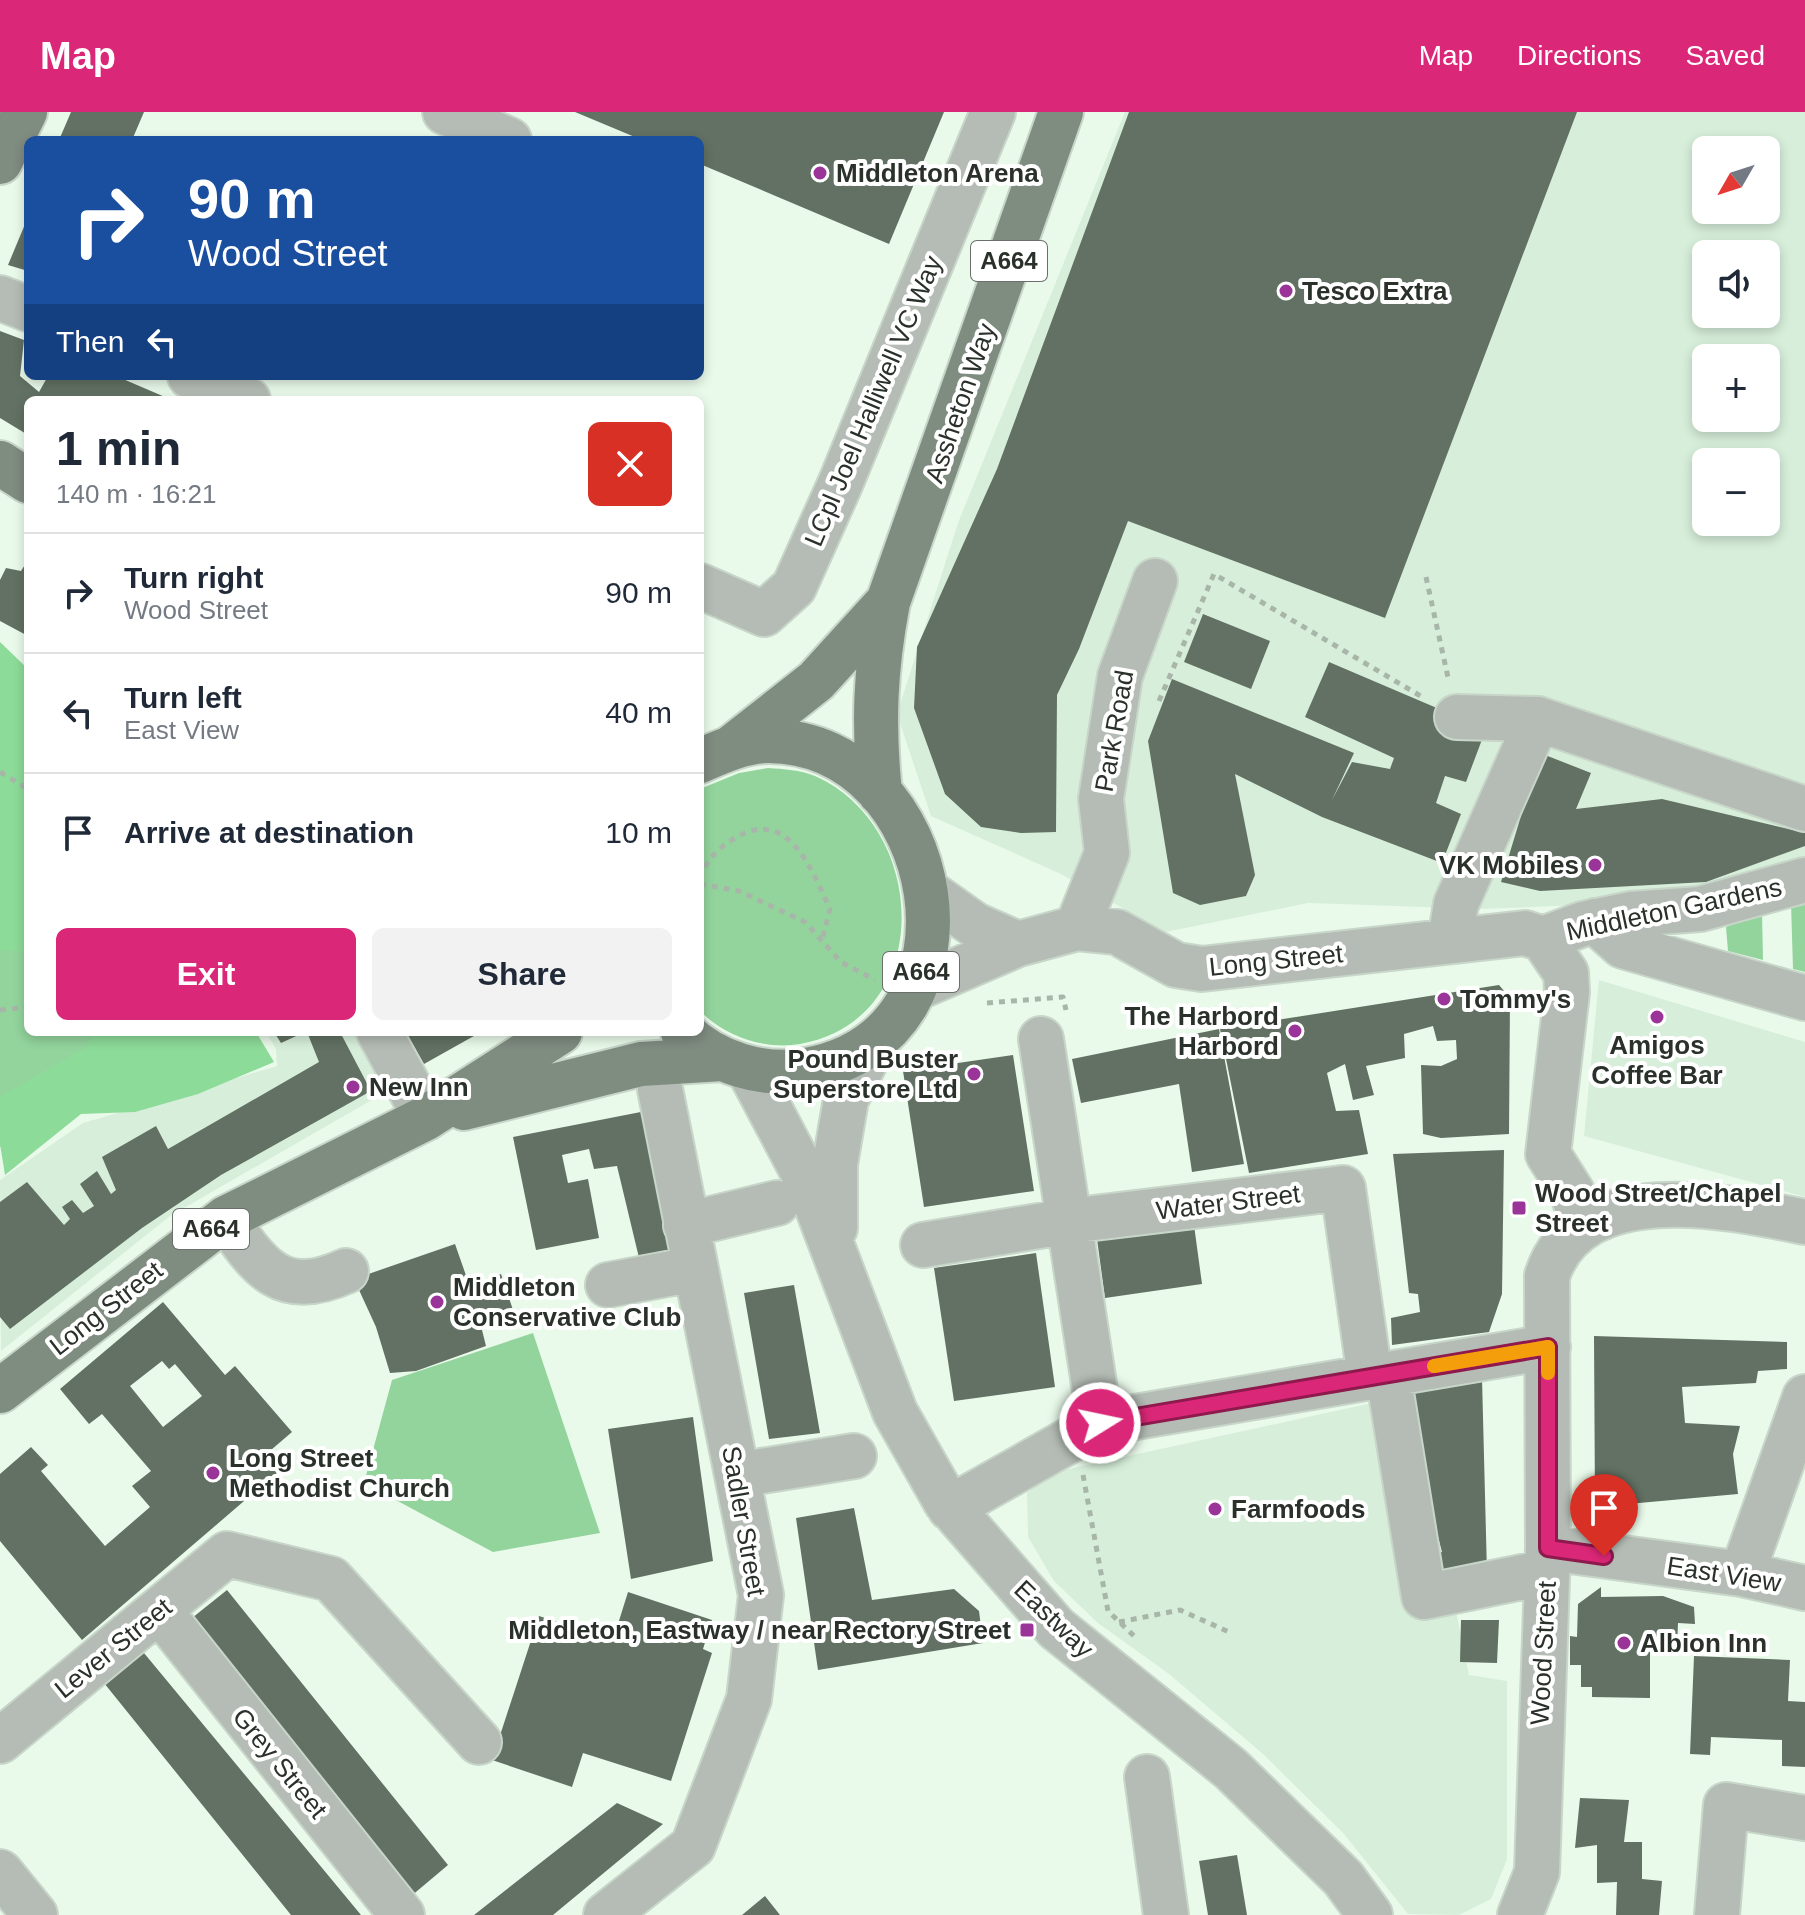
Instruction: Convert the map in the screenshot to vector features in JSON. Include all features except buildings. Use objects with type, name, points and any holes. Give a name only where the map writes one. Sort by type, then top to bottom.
[{"type":"main road","points":[[0,162],[25,112]]},
{"type":"main road","name":"Assheton Way","points":[[880,793],[873,729],[876,665],[888,602],[1061,112]]},
{"type":"main road","points":[[0,463],[24,478]]},
{"type":"main road","name":"Assheton Way","points":[[716,754],[816,681],[888,602]]},
{"type":"main road","name":"A664","points":[[690,1036],[735,1064],[794,1072],[824,1067],[876,1040],[901,1014],[900,986],[929,946],[927,891],[917,856],[902,823],[880,793],[850,765],[824,751],[796,743],[766,741],[716,754]]},
{"type":"main road","name":"Long Street","points":[[6,1374],[226,1218],[426,1118],[554,1036]]},
{"type":"main road","name":"Long Street","points":[[426,1118],[641,1064],[735,1064]]},
{"type":"street","points":[[445,112],[500,136]]},
{"type":"street","name":"LCpl Joel Halliwell VC Way","points":[[704,588],[764,614],[794,587],[841,482],[993,112]]},
{"type":"street","points":[[0,298],[24,307]]},
{"type":"street","points":[[200,380],[238,396]]},
{"type":"street","name":"Park Road","points":[[1077,928],[1107,853],[1101,799],[1120,676],[1155,581]]},
{"type":"street","points":[[1457,717],[1538,719],[1805,809]]},
{"type":"street","points":[[1450,941],[1456,904],[1538,719]]},
{"type":"street","name":"Middleton Gardens","points":[[1543,939],[1595,921],[1700,909],[1805,880]]},
{"type":"street","points":[[927,891],[975,925],[1018,944]]},
{"type":"street","points":[[1595,921],[1623,946],[1805,998]]},
{"type":"street","name":"Long Street","points":[[900,986],[1018,944],[1077,928],[1117,932],[1176,965],[1202,969],[1525,933],[1543,939]]},
{"type":"street","points":[[1543,939],[1561,962],[1567,992],[1548,1154],[1572,1192],[1584,1226],[1635,1206],[1736,1208],[1805,1222]]},
{"type":"street","points":[[381,1036],[426,1118]]},
{"type":"street","points":[[1041,1039],[1069,1221],[1086,1431]]},
{"type":"street","name":"Eastway","points":[[835,1250],[835,1164],[846,1099],[876,1040]]},
{"type":"street","name":"Eastway","points":[[735,1064],[793,1151],[835,1250],[895,1412],[950,1508],[1056,1628],[1231,1769],[1343,1878],[1370,1915]]},
{"type":"street","name":"Sadler Street","points":[[606,1915],[693,1846],[749,1699],[761,1595],[660,1089]]},
{"type":"street","name":"Water Street","points":[[923,1245],[1069,1221],[1343,1188],[1379,1376]]},
{"type":"street","points":[[686,1225],[777,1203]]},
{"type":"street","points":[[226,1218],[255,1261],[273,1276],[297,1283],[323,1282],[346,1271]]},
{"type":"street","name":"Wood Street","points":[[1520,1915],[1537,1872],[1547,1560],[1547,1276],[1563,1245],[1584,1226]]},
{"type":"street","points":[[608,1285],[694,1269]]},
{"type":"street","points":[[950,1508],[1086,1431],[1548,1347]]},
{"type":"street","name":"East View","points":[[1379,1376],[1424,1597],[1547,1560],[1742,1574],[1805,1588]]},
{"type":"street","points":[[1742,1574],[1805,1397]]},
{"type":"street","points":[[737,1475],[854,1456]]},
{"type":"street","name":"Lever Street","points":[[0,1741],[227,1554],[331,1579],[479,1742]]},
{"type":"street","name":"Grey Street","points":[[159,1610],[402,1915]]},
{"type":"street","points":[[1147,1777],[1166,1915]]},
{"type":"street","points":[[1717,1915],[1726,1805],[1805,1818]]},
{"type":"street","points":[[0,1872],[35,1915]]},
{"type":"path","points":[[1156,706],[1214,574],[1457,717]]},
{"type":"path","points":[[1426,577],[1457,717]]},
{"type":"path","points":[[0,772],[24,787]]},
{"type":"path","points":[[704,869],[722,845],[750,829],[779,830],[796,846],[830,909],[822,940]]},
{"type":"path","points":[[704,885],[739,891],[805,922],[841,962],[900,986]]},
{"type":"path","points":[[0,1010],[24,1007]]},
{"type":"path","points":[[1086,1431],[1079,1452],[1108,1611],[1119,1622],[1180,1610],[1229,1632]]},
{"type":"shaded area","points":[[1125,112],[1805,112],[1805,867],[1699,900],[1482,909],[1308,903],[1166,932],[1061,874],[931,816],[897,714],[958,523]]},
{"type":"shaded area","points":[[1599,980],[1805,1042],[1805,1197],[1584,1136]]},
{"type":"shaded area","points":[[268,1036],[364,1036],[391,1089],[170,1216],[1,1351],[0,1180],[83,1123],[277,1066],[276,1049]]},
{"type":"shaded area","points":[[1381,1401],[1454,1601],[1469,1675],[1507,1681],[1507,1859],[1491,1899],[1459,1915],[1408,1914],[1344,1834],[1263,1754],[1169,1674],[1098,1623],[1054,1581],[1028,1537],[1027,1493],[1055,1472]]},
{"type":"green space","points":[[0,642],[24,665],[24,952],[0,950]]},
{"type":"green space","points":[[768,768],[815,776],[853,801],[880,835],[896,876],[902,919],[895,961],[876,999],[845,1027],[800,1044],[773,1045],[747,1040],[704,1015],[704,787],[739,773]]},
{"type":"green space","points":[[1805,898],[1805,972],[1793,969],[1791,903]]},
{"type":"green space","points":[[1762,913],[1763,960],[1728,951],[1726,927]]},
{"type":"green space","points":[[0,930],[24,942],[24,1036],[146,1036],[0,1147]]},
{"type":"green space","points":[[91,1036],[258,1036],[274,1062],[198,1094],[135,1112],[81,1114],[5,1175],[0,1144],[0,1097],[88,1046]]},
{"type":"green space","points":[[533,1333],[600,1533],[493,1552],[364,1483],[392,1380]]},
{"type":"slow traffic","points":[[1434,1366],[1548,1347],[1548,1373]]},
{"type":"place","name":"Middleton Arena","points":[[820,173]]},
{"type":"place","name":"Tesco Extra","points":[[1286,291]]},
{"type":"place","name":"VK Mobiles","points":[[1595,865]]},
{"type":"place","name":"Tommy's","points":[[1444,999]]},
{"type":"place","name":"Amigos Coffee Bar","points":[[1657,1017]]},
{"type":"place","name":"The Harbord Harbord","points":[[1295,1031]]},
{"type":"place","name":"Pound Buster Superstore Ltd","points":[[974,1074]]},
{"type":"place","name":"New Inn","points":[[353,1087]]},
{"type":"place","name":"Wood Street/Chapel Street","points":[[1519,1208]]},
{"type":"place","name":"Middleton Conservative Club","points":[[437,1302]]},
{"type":"place","name":"Long Street Methodist Church","points":[[213,1473]]},
{"type":"place","name":"Farmfoods","points":[[1215,1509]]},
{"type":"place","name":"Middleton, Eastway / near Rectory Street","points":[[1027,1630]]},
{"type":"place","name":"Albion Inn","points":[[1624,1643]]},
{"type":"route","points":[[1100,1423],[1548,1347],[1548,1548],[1604,1556]]}]
